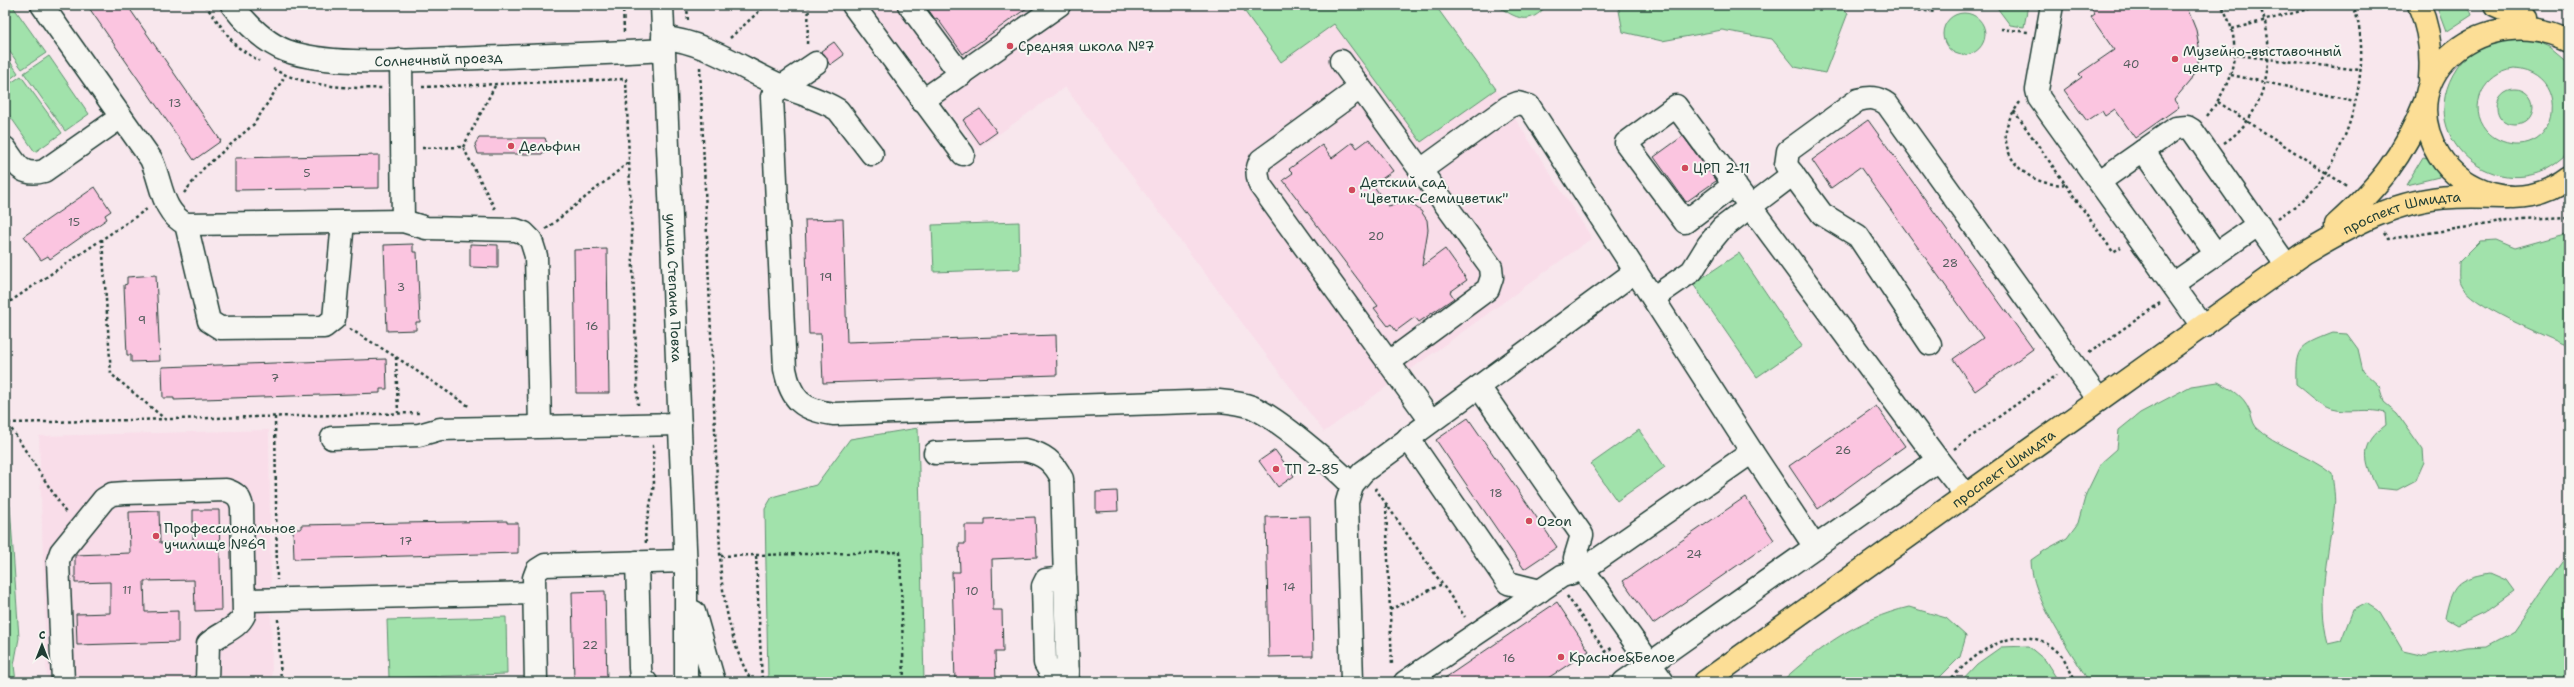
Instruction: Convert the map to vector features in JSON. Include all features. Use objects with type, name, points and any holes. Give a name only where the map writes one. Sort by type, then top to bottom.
[{"type":"main road","points":[[2418,5],[2428,30],[2430,49],[2426,114],[2430,134],[2437,151],[2448,168],[2463,180],[2480,190],[2508,197],[2538,194],[2569,186]]},
{"type":"main road","points":[[2494,5],[2553,30],[2569,40]]},
{"type":"main road","name":"проспект Шмидта","points":[[2295,260],[2367,197],[2387,174],[2411,134],[2444,56],[2469,33],[2496,22],[2516,21],[2535,23]]},
{"type":"main road","points":[[2538,194],[2569,178]]},
{"type":"main road","name":"проспект Шмидта","points":[[1705,682],[2295,260],[2359,221],[2408,204],[2452,197],[2508,197]]},
{"type":"street","points":[[42,5],[151,159],[174,211],[209,321],[220,328],[324,326],[334,319],[344,222]]},
{"type":"street","name":"Солнечный проезд","points":[[232,5],[257,32],[273,44],[300,56],[323,59],[401,60],[664,44],[676,39],[706,50],[782,86],[838,110],[872,154]]},
{"type":"street","name":"улица Степана Повха","points":[[662,5],[686,566],[686,682]]},
{"type":"street","points":[[853,5],[922,101],[963,154]]},
{"type":"street","points":[[909,5],[961,75]]},
{"type":"street","points":[[922,101],[1059,5]]},
{"type":"street","points":[[2052,5],[2037,90],[2039,98],[2100,181],[2202,327]]},
{"type":"street","points":[[401,60],[403,221]]},
{"type":"street","points":[[1341,61],[1487,260],[1492,277],[1488,289],[1388,362]]},
{"type":"street","points":[[811,66],[782,86],[772,97],[785,369],[788,388],[799,402],[813,412],[834,414],[1211,401],[1238,403],[1253,408],[1278,424],[1331,465],[1358,478]]},
{"type":"street","points":[[1360,88],[1261,160],[1257,168],[1257,176],[1260,185],[1431,421]]},
{"type":"street","points":[[1930,344],[1858,236],[1822,214],[1786,165],[1788,151],[1858,100],[1870,97],[1884,101],[2099,400]]},
{"type":"street","points":[[1420,170],[1508,107],[1518,103],[1529,106],[1815,547]]},
{"type":"street","points":[[1735,184],[1686,222],[1626,143],[1676,106],[1735,184],[1938,460],[1966,495]]},
{"type":"street","points":[[5,148],[20,169],[31,174],[44,171],[121,117]]},
{"type":"street","points":[[2100,181],[2176,128],[2182,127],[2192,130],[2261,227],[2295,260]]},
{"type":"street","points":[[2143,151],[2216,254]]},
{"type":"street","points":[[1653,298],[1692,270],[1708,244],[1722,228],[1793,174]]},
{"type":"street","points":[[174,211],[344,222],[403,221],[426,228],[506,229],[524,233],[531,240],[536,256],[540,426]]},
{"type":"street","points":[[2175,288],[2216,254],[2261,227]]},
{"type":"street","points":[[1352,682],[1347,502],[1358,478],[1408,438],[1636,271]]},
{"type":"street","points":[[1478,386],[1582,535],[1575,558],[1663,682]]},
{"type":"street","points":[[332,438],[419,435],[440,429],[680,424]]},
{"type":"street","points":[[1408,438],[1508,583],[1540,591]]},
{"type":"street","points":[[935,453],[1025,450],[1037,452],[1056,466],[1062,479],[1068,676]]},
{"type":"street","points":[[1399,675],[1477,634],[1562,576],[1584,569],[1752,452]]},
{"type":"street","points":[[1624,682],[1938,460]]},
{"type":"street","points":[[63,682],[58,561],[61,552],[104,499],[112,494],[226,490],[235,493],[240,499],[242,507],[244,616],[241,621],[208,644],[208,682]]},
{"type":"street","points":[[536,682],[534,578],[537,570],[545,565],[642,555],[686,566]]},
{"type":"street","points":[[642,555],[640,668],[641,677],[646,682]]},
{"type":"street","name":"улица Степана Повха","points":[[686,566],[696,620],[714,682]]},
{"type":"street","points":[[244,600],[534,593]]},
{"type":"path","points":[[623,5],[624,35]]},
{"type":"path","points":[[752,682],[738,652],[729,624],[721,576],[706,50],[766,5]]},
{"type":"path","points":[[809,5],[811,66]]},
{"type":"path","points":[[1871,5],[1935,12]]},
{"type":"path","points":[[2204,120],[2218,102],[2231,75],[2236,55],[2232,29],[2221,5]]},
{"type":"path","points":[[2222,145],[2246,120],[2254,109],[2265,82],[2268,59],[2268,40],[2259,5]]},
{"type":"path","points":[[2232,29],[2324,5]]},
{"type":"path","points":[[2261,227],[2302,201],[2316,187],[2343,137],[2355,101],[2360,70],[2362,43],[2354,5]]},
{"type":"path","points":[[2560,5],[2569,9]]},
{"type":"path","points":[[2001,29],[2032,33]]},
{"type":"path","points":[[2236,55],[2360,70]]},
{"type":"path","points":[[2231,75],[2355,101]]},
{"type":"path","points":[[5,305],[102,239],[174,211],[204,168],[254,124],[286,76]]},
{"type":"path","points":[[626,79],[628,162],[639,413],[653,438],[654,484],[642,555]]},
{"type":"path","points":[[464,147],[496,84]]},
{"type":"path","points":[[2218,102],[2325,172]]},
{"type":"path","points":[[2014,111],[2113,252],[2138,236]]},
{"type":"path","points":[[402,149],[464,147]]},
{"type":"path","points":[[464,147],[506,229]]},
{"type":"path","points":[[531,240],[628,162]]},
{"type":"path","points":[[102,239],[111,374],[165,419]]},
{"type":"path","points":[[1938,460],[2073,364],[2175,288]]},
{"type":"path","points":[[334,319],[396,356],[473,410]]},
{"type":"path","points":[[396,356],[398,413]]},
{"type":"path","points":[[8,423],[427,412]]},
{"type":"path","points":[[275,416],[281,682]]},
{"type":"path","points":[[5,419],[78,531]]},
{"type":"path","points":[[1358,478],[1386,504],[1477,634]]},
{"type":"path","points":[[1386,504],[1390,610],[1399,675]]},
{"type":"path","points":[[721,556],[900,552],[904,682]]},
{"type":"path","points":[[756,555],[762,682]]},
{"type":"path","points":[[1390,610],[1442,584]]},
{"type":"path","points":[[1562,590],[1606,652],[1616,646]]},
{"type":"path","points":[[1948,682],[1967,662],[1992,645],[2009,638],[2032,639],[2046,644],[2061,656],[2076,682]]},
{"type":"shaded area","name":"Детский сад \"Цветик-Семицветик\"","points":[[868,5],[1435,5],[1496,89],[1592,238],[1324,432],[1065,87],[978,149]]},
{"type":"shaded area","name":"Профессиональное училище №69","points":[[269,430],[272,682],[47,682],[39,436]]},
{"type":"green space","points":[[5,5],[12,5],[46,53],[22,69],[5,45]]},
{"type":"green space","points":[[1240,5],[1435,5],[1496,89],[1421,142],[1334,24],[1281,62]]},
{"type":"green space","points":[[1496,5],[1547,5],[1534,16],[1522,18],[1510,14]]},
{"type":"green space","points":[[1618,5],[1839,5],[1848,13],[1825,73],[1795,67],[1772,39],[1722,30],[1662,41],[1623,32]]},
{"type":"green space","points":[[1995,5],[2028,5],[2024,27],[2010,25]]},
{"type":"green space","points":[[2436,5],[2462,6],[2467,8],[2472,15],[2446,32]]},
{"type":"green space","points":[[1960,13],[1968,13],[1979,19],[1985,30],[1985,38],[1979,49],[1968,55],[1960,55],[1949,49],[1943,38],[1943,30],[1949,19]]},
{"type":"green space","points":[[2532,39],[2550,47],[2569,63],[2569,152],[2545,170],[2519,177],[2494,173],[2472,162],[2455,144],[2445,121],[2445,95],[2457,68],[2477,48],[2497,40]],"holes":[[[2514,69],[2531,73],[2544,83],[2550,95],[2552,109],[2549,123],[2542,134],[2530,142],[2514,144],[2499,140],[2487,131],[2481,121],[2478,111],[2482,92],[2487,84],[2504,72]]]},
{"type":"green space","points":[[5,54],[18,73],[5,83]]},
{"type":"green space","points":[[49,56],[89,114],[65,131],[24,73]]},
{"type":"green space","points":[[21,76],[62,133],[35,152],[5,109],[5,87]]},
{"type":"green space","points":[[2518,89],[2528,94],[2532,100],[2532,114],[2528,120],[2522,124],[2512,125],[2502,120],[2498,114],[2497,104],[2502,94],[2508,90]]},
{"type":"green space","points":[[2423,157],[2428,158],[2439,173],[2439,177],[2406,185]]},
{"type":"green space","points":[[1019,222],[1020,269],[934,272],[932,225]]},
{"type":"green space","points":[[2569,233],[2569,347],[2526,328],[2492,310],[2466,292],[2460,283],[2459,262],[2480,241],[2496,240],[2515,248]]},
{"type":"green space","points":[[1739,253],[1802,346],[1757,377],[1693,284]]},
{"type":"green space","points":[[2332,333],[2347,334],[2358,349],[2363,371],[2379,386],[2384,402],[2397,413],[2423,450],[2424,462],[2416,480],[2397,490],[2377,488],[2372,478],[2367,461],[2366,454],[2368,446],[2378,432],[2386,425],[2385,413],[2378,411],[2345,411],[2332,409],[2318,401],[2296,384],[2296,363],[2301,350],[2305,345],[2312,341]]},
{"type":"green space","points":[[2218,382],[2240,396],[2249,409],[2256,427],[2264,434],[2282,445],[2313,460],[2332,473],[2335,505],[2323,594],[2323,611],[2328,644],[2341,641],[2353,610],[2366,603],[2380,612],[2403,651],[2425,656],[2466,647],[2487,646],[2513,632],[2569,552],[2569,682],[2089,682],[2044,607],[2037,590],[2031,560],[2067,538],[2078,523],[2086,494],[2101,463],[2117,449],[2119,430],[2140,413],[2191,386]]},
{"type":"green space","points":[[918,428],[924,682],[768,682],[765,509],[772,497],[816,485],[850,439]]},
{"type":"green space","points":[[1639,430],[1665,467],[1617,501],[1591,464]]},
{"type":"green space","points":[[5,503],[10,506],[19,638],[14,665],[16,682],[5,682]]},
{"type":"green space","points":[[2490,573],[2506,580],[2514,591],[2485,612],[2457,625],[2445,618],[2450,598],[2458,585],[2470,578]]},
{"type":"green space","points":[[1909,607],[1946,618],[1966,636],[1960,657],[1935,682],[1781,682],[1810,657],[1840,636],[1873,619],[1890,612]]},
{"type":"green space","points":[[506,617],[507,674],[389,678],[387,620]]},
{"type":"green space","points":[[2028,646],[2045,660],[2059,682],[1960,682],[1977,664],[2001,647]]},
{"type":"building","points":[[87,5],[127,5],[221,141],[194,160]]},
{"type":"building","points":[[925,5],[1031,5],[963,54],[937,18],[935,19]]},
{"type":"building","points":[[2088,5],[2186,5],[2196,30],[2199,46],[2198,63],[2190,81],[2174,100],[2179,107],[2135,138],[2115,109],[2105,116],[2102,111],[2087,121],[2064,90],[2082,77],[2079,74],[2114,50],[2091,17],[2095,14]]},
{"type":"building","points":[[834,42],[844,55],[830,65],[821,51]]},
{"type":"building","points":[[980,109],[997,132],[980,144],[963,120]]},
{"type":"building","points":[[1868,120],[2033,349],[1975,391],[1953,359],[1983,338],[1860,167],[1831,188],[1812,160]]},
{"type":"building","name":"ЦРП 2-11","points":[[1683,136],[1716,181],[1686,202],[1654,157]]},
{"type":"building","name":"Дельфин","points":[[479,138],[545,138],[548,147],[542,154],[478,154],[475,144]]},
{"type":"building","points":[[1369,139],[1393,171],[1373,185],[1388,206],[1402,203],[1413,205],[1421,211],[1427,220],[1428,230],[1422,266],[1445,249],[1467,280],[1450,292],[1454,298],[1419,322],[1415,317],[1396,331],[1391,324],[1388,326],[1374,308],[1378,306],[1283,180],[1293,173],[1289,169],[1322,145],[1332,158],[1353,142],[1357,148]]},
{"type":"building","points":[[379,155],[379,188],[235,190],[235,158]]},
{"type":"building","points":[[95,187],[111,211],[105,215],[107,219],[50,259],[48,256],[41,260],[24,236]]},
{"type":"building","points":[[843,219],[847,342],[1056,335],[1057,375],[823,383],[821,334],[809,334],[805,220]]},
{"type":"building","points":[[413,244],[413,252],[417,252],[420,322],[416,322],[416,330],[387,331],[384,245]]},
{"type":"building","points":[[470,244],[498,245],[498,268],[470,267]]},
{"type":"building","points":[[607,249],[609,393],[576,393],[574,250]]},
{"type":"building","points":[[156,275],[160,361],[131,362],[131,355],[127,355],[124,285],[127,284],[127,277]]},
{"type":"building","points":[[386,359],[387,389],[380,389],[380,393],[174,400],[174,398],[163,398],[162,367]]},
{"type":"building","points":[[1876,406],[1905,446],[1818,509],[1789,466]]},
{"type":"building","points":[[1468,418],[1557,547],[1524,569],[1436,440]]},
{"type":"building","name":"ТП 2-85","points":[[1275,450],[1294,476],[1278,487],[1259,461]]},
{"type":"building","points":[[1117,491],[1118,511],[1096,512],[1096,492]]},
{"type":"building","points":[[1745,497],[1774,540],[1653,624],[1623,581]]},
{"type":"building","points":[[193,510],[219,510],[221,610],[195,611],[194,580],[144,581],[145,612],[178,611],[178,642],[77,645],[76,614],[110,613],[110,582],[75,583],[75,555],[130,553],[129,512],[159,511],[160,543],[193,543]]},
{"type":"building","points":[[1310,516],[1313,656],[1269,657],[1266,517]]},
{"type":"building","points":[[1035,517],[1037,557],[992,559],[993,610],[1002,610],[1003,652],[995,652],[996,682],[955,682],[952,572],[960,572],[959,544],[965,544],[965,525],[985,525],[985,519]]},
{"type":"building","points":[[507,521],[507,523],[518,523],[518,553],[294,559],[293,529],[301,529],[301,525]]},
{"type":"building","points":[[605,591],[607,682],[574,682],[572,592]]},
{"type":"building","points":[[1557,602],[1589,651],[1542,682],[1439,682]]},
{"type":"place","name":"Средняя школа №7","points":[[1010,46]]},
{"type":"place","name":"Музейно-выставочный центр","points":[[2175,59]]},
{"type":"place","name":"Дельфин","points":[[511,146]]},
{"type":"place","name":"ЦРП 2-11","points":[[1685,168]]},
{"type":"place","name":"Детский сад \"Цветик-Семицветик\"","points":[[1352,190]]},
{"type":"place","name":"ТП 2-85","points":[[1276,469]]},
{"type":"place","name":"Ozon","points":[[1529,521]]},
{"type":"place","name":"Профессиональное училище №69","points":[[156,536]]},
{"type":"place","name":"Красное&Белое","points":[[1561,657]]}]
